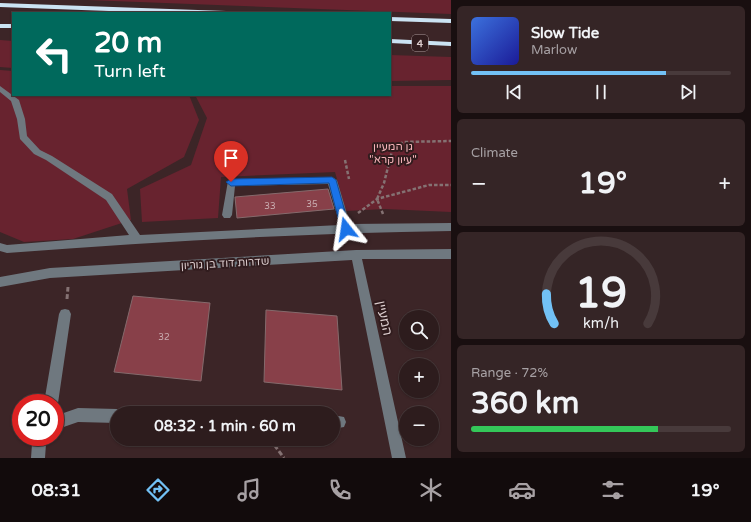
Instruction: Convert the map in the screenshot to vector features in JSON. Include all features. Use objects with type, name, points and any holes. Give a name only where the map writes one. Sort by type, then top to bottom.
[{"type":"highway","points":[[0,0],[147,10]]},
{"type":"highway","points":[[0,5],[200,12]]},
{"type":"highway","name":"4","points":[[391,19],[451,21]]},
{"type":"highway","points":[[0,26],[12,26]]},
{"type":"highway","name":"4","points":[[391,41],[451,44]]},
{"type":"street","points":[[0,88],[15,100],[21,118],[23,136],[37,152],[49,158],[109,198],[137,239]]},
{"type":"street","points":[[227,215],[231,182],[332,180],[350,229]]},
{"type":"street","points":[[0,247],[7,249],[137,239],[350,229],[423,226],[451,227]]},
{"type":"street","name":"שדרות דוד בן גוריון","points":[[0,282],[50,273],[356,255],[451,254]]},
{"type":"street","name":"המעיין","points":[[356,255],[399,458]]},
{"type":"street","points":[[52,394],[65,314]]},
{"type":"street","points":[[64,420],[78,415],[110,416]]},
{"type":"street","points":[[38,458],[39,446]]},
{"type":"path","points":[[389,228],[377,199],[384,183],[392,151],[403,142],[451,141]]},
{"type":"path","points":[[350,229],[356,215],[377,199],[430,184],[451,185]]},
{"type":"path","points":[[65,314],[70,272]]},
{"type":"path","points":[[276,446],[285,458]]},
{"type":"green space","points":[[87,0],[451,0],[451,14]]},
{"type":"green space","points":[[0,40],[12,41],[12,68],[0,67]]},
{"type":"green space","points":[[391,55],[451,57],[451,80],[391,81]]},
{"type":"green space","points":[[0,70],[12,71],[12,96],[189,96],[199,120],[184,157],[127,189],[131,220],[73,239],[24,242],[0,232]]},
{"type":"green space","name":"גן המעיין \"עיון קרא\"","points":[[391,86],[451,86],[451,212],[385,209],[346,211],[335,172],[221,177],[218,218],[142,222],[140,189],[191,165],[207,118],[196,96],[391,96]]},
{"type":"building","points":[[328,189],[334,209],[237,218],[235,197]]},
{"type":"building","points":[[133,296],[210,303],[201,381],[114,372]]},
{"type":"building","points":[[266,310],[337,316],[342,390],[264,382]]},
{"type":"route","points":[[231,182],[332,180],[346,229]]}]
